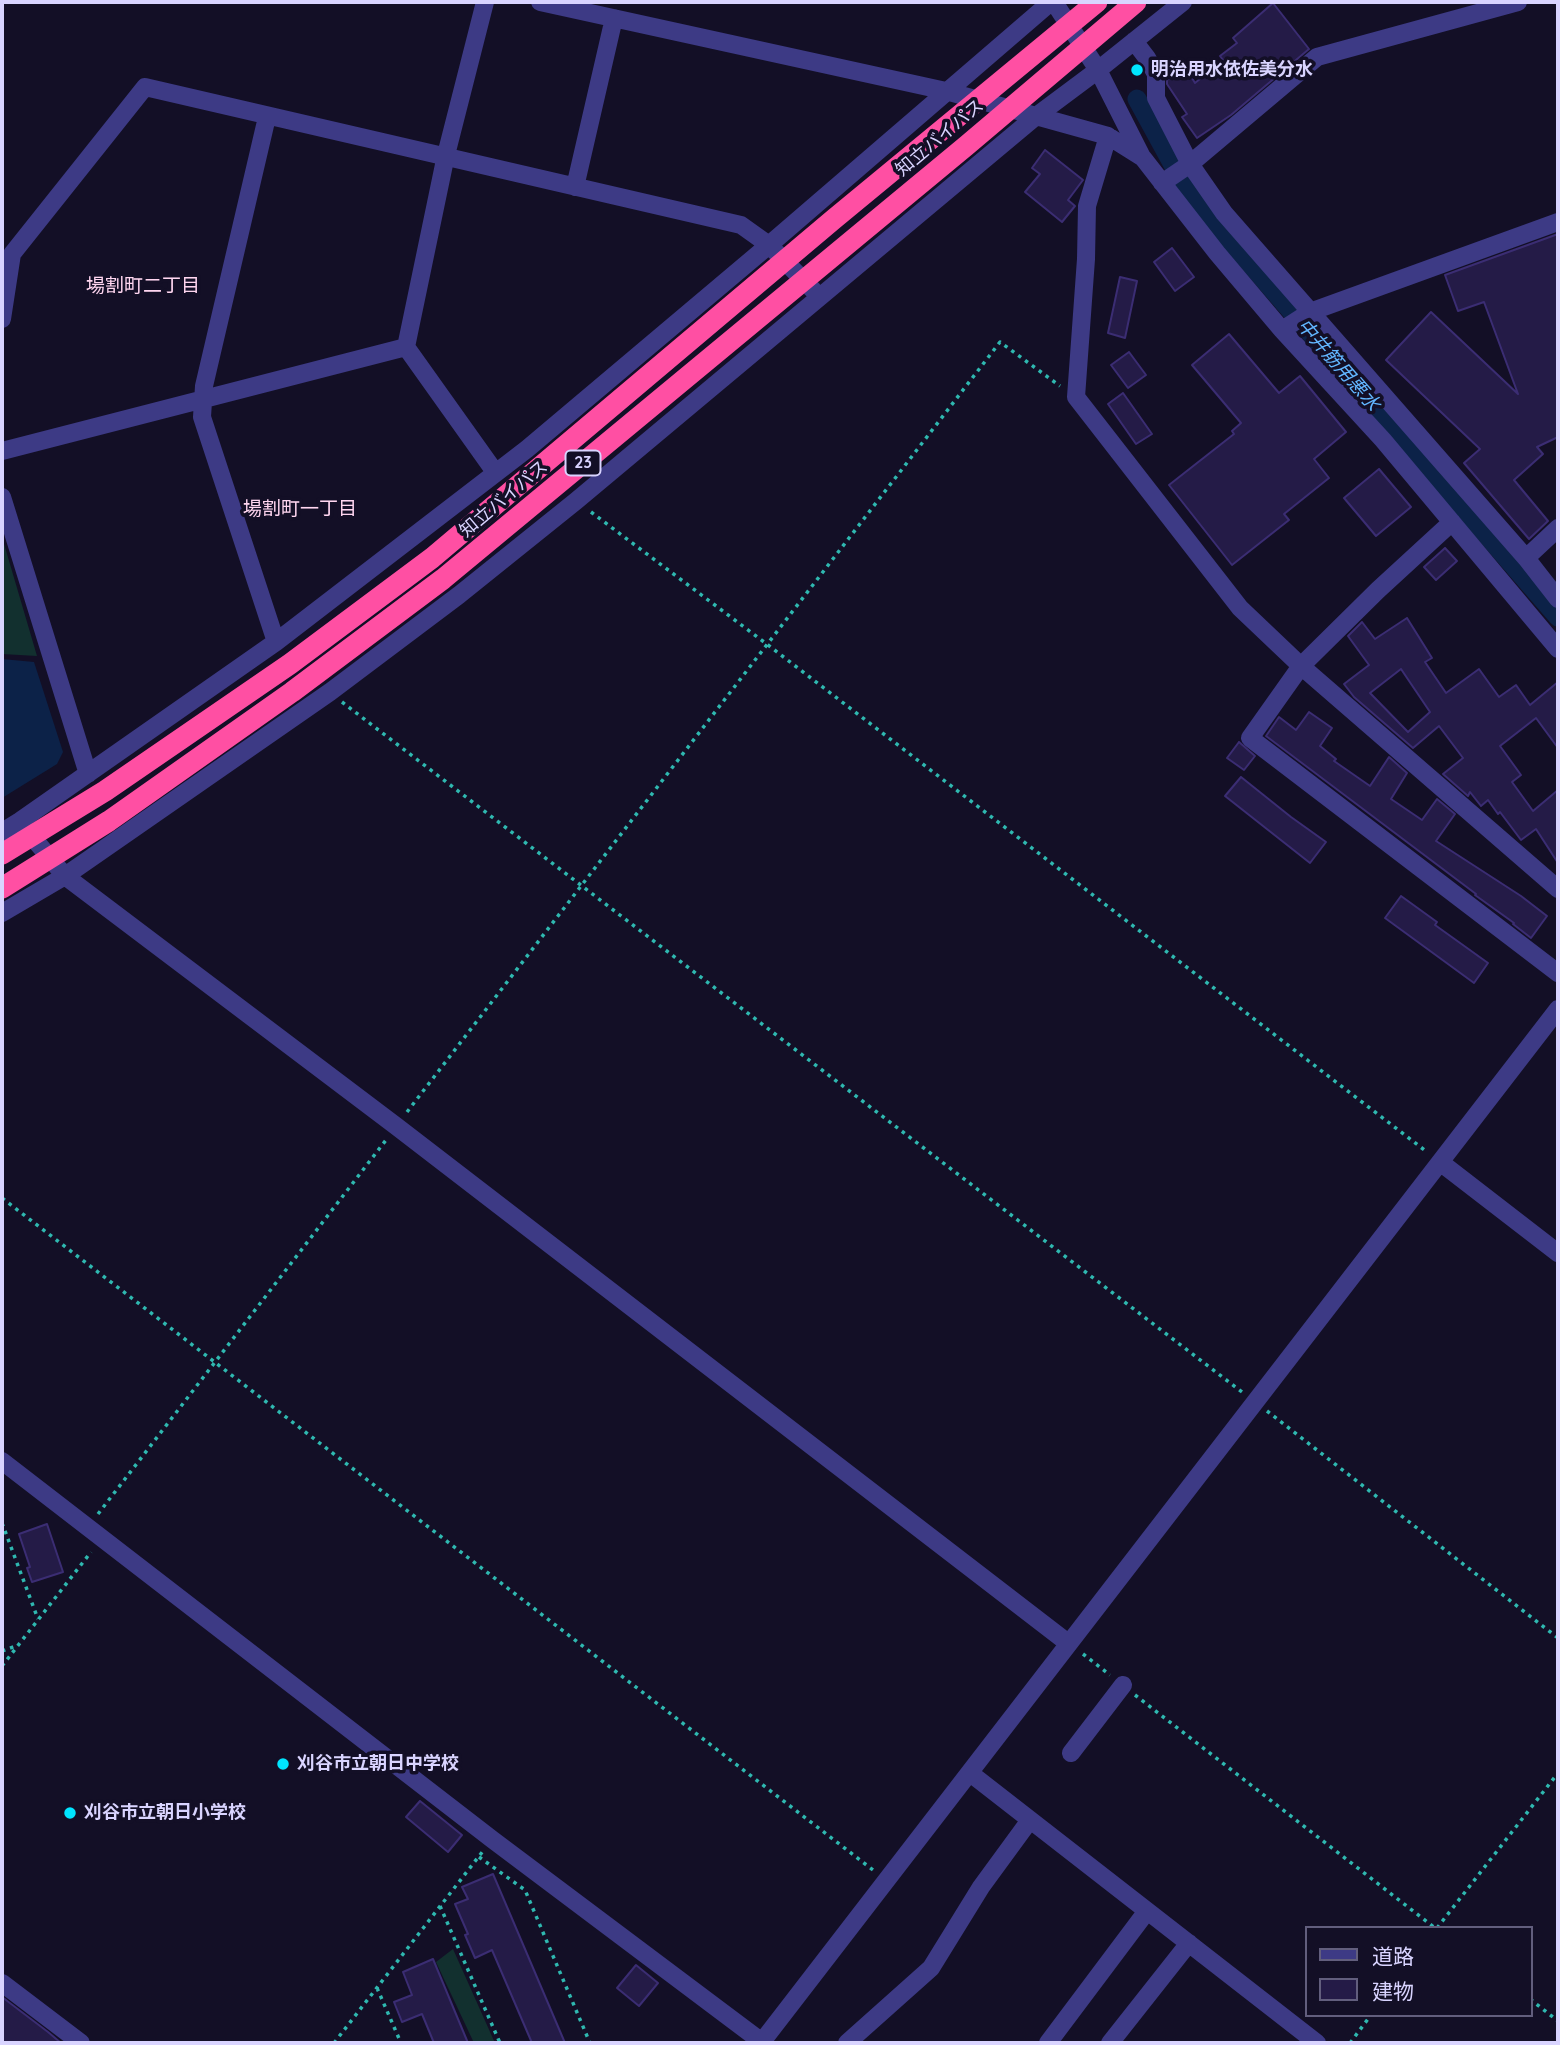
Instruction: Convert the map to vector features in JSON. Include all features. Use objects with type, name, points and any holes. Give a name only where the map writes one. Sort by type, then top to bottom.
[{"type":"highway","name":"知立バイパス","points":[[2,853],[105,791],[279,671],[432,558],[834,219],[1097,2]]},
{"type":"highway","name":"知立バイパス","points":[[2,888],[109,821],[292,692],[443,579],[1136,2]]},
{"type":"street","points":[[485,2],[446,155],[406,347],[495,472]]},
{"type":"street","points":[[540,2],[946,91],[1108,136],[1143,158],[1176,173],[1224,213],[1526,558],[1558,599]]},
{"type":"street","points":[[2,832],[276,642],[527,449],[1053,2],[1098,70],[1143,158]]},
{"type":"street","points":[[2,913],[65,876],[330,692],[459,595],[576,501],[1035,117],[1183,2]]},
{"type":"street","points":[[1176,173],[1317,57],[1518,2]]},
{"type":"street","points":[[575,187],[614,19]]},
{"type":"street","points":[[1134,41],[1156,74],[1156,98],[1176,173],[1282,330],[1383,440],[1558,649]]},
{"type":"street","points":[[2,319],[12,254],[145,87],[741,225],[769,245],[820,297]]},
{"type":"street","points":[[267,117],[202,400],[202,417],[276,642]]},
{"type":"street","points":[[1108,136],[1087,206],[1076,397],[1240,608],[1301,666],[1558,888]]},
{"type":"street","points":[[1282,330],[1310,312],[1558,222]]},
{"type":"street","points":[[2,451],[406,347]]},
{"type":"street","points":[[527,449],[576,501]]},
{"type":"street","points":[[2,497],[89,774]]},
{"type":"street","points":[[1452,522],[1301,666],[1250,738],[1558,973]]},
{"type":"street","points":[[1526,558],[1558,528]]},
{"type":"street","points":[[20,821],[65,876],[396,1126],[1068,1643]]},
{"type":"street","points":[[2,1461],[761,2043],[1558,1009]]},
{"type":"street","points":[[1440,1162],[1558,1253]]},
{"type":"street","points":[[1070,1753],[1123,1685]]},
{"type":"street","points":[[970,1773],[1317,2043]]},
{"type":"street","points":[[847,2043],[931,1968],[981,1887],[1030,1820]]},
{"type":"street","points":[[1048,2043],[1147,1911]]},
{"type":"street","points":[[1110,2043],[1189,1943]]},
{"type":"street","points":[[2,1983],[61,2037],[81,2043]]},
{"type":"path","points":[[2,1667],[38,1620],[95,1532],[215,1363],[1000,342],[1076,397]]},
{"type":"path","points":[[576,501],[768,645],[1440,1162]]},
{"type":"path","points":[[330,692],[1254,1401],[1558,1638]]},
{"type":"path","points":[[2,1198],[887,1881]]},
{"type":"path","points":[[2,1523],[38,1620]]},
{"type":"path","points":[[1068,1643],[1433,1926]]},
{"type":"path","points":[[2,1651],[19,1644]]},
{"type":"path","points":[[1438,1926],[1558,1773]]},
{"type":"path","points":[[334,2043],[493,1840]]},
{"type":"path","points":[[479,1857],[525,1890],[590,2043]]},
{"type":"path","points":[[440,1906],[500,2043]]},
{"type":"path","points":[[377,1988],[401,2043]]},
{"type":"path","points":[[1532,2001],[1558,2021]]},
{"type":"path","points":[[1350,2043],[1370,2017]]},
{"type":"green space","points":[[2,537],[37,656],[2,654]]},
{"type":"green space","points":[[453,1949],[495,2043],[474,2043],[436,1962]]},
{"type":"water","points":[[2,659],[34,662],[63,752],[57,764],[2,798]]},
{"type":"building","points":[[1273,3],[1309,49],[1231,115],[1197,138],[1182,117],[1187,114],[1167,80],[1186,68],[1195,83],[1223,60],[1220,56],[1237,43],[1233,38]]},
{"type":"building","points":[[1045,150],[1083,180],[1068,200],[1075,206],[1062,222],[1025,192],[1040,174],[1032,168]]},
{"type":"building","points":[[1558,234],[1558,437],[1537,447],[1543,454],[1514,480],[1548,521],[1529,539],[1464,463],[1480,449],[1386,360],[1431,312],[1518,394],[1484,302],[1458,311],[1445,275]]},
{"type":"building","points":[[1172,248],[1194,277],[1175,291],[1154,262]]},
{"type":"building","points":[[1120,277],[1137,281],[1125,338],[1108,333]]},
{"type":"building","points":[[1229,334],[1279,393],[1300,376],[1346,432],[1314,459],[1329,478],[1284,514],[1289,520],[1232,565],[1169,485],[1234,434],[1232,431],[1241,423],[1192,365]]},
{"type":"building","points":[[1129,352],[1146,375],[1128,388],[1111,365]]},
{"type":"building","points":[[1123,393],[1152,434],[1136,444],[1108,404]]},
{"type":"building","points":[[1379,469],[1411,507],[1376,536],[1344,498]]},
{"type":"building","points":[[1445,548],[1457,561],[1436,580],[1424,567]]},
{"type":"building","points":[[1407,618],[1432,658],[1425,662],[1446,693],[1479,669],[1499,697],[1516,685],[1530,705],[1558,682],[1558,748],[1536,718],[1500,746],[1521,775],[1512,782],[1533,811],[1558,790],[1558,863],[1536,829],[1521,840],[1488,800],[1481,806],[1470,792],[1468,796],[1443,774],[1463,758],[1439,726],[1413,748],[1354,697],[1344,684],[1369,665],[1348,636],[1362,622],[1375,639]],"holes":[[[1401,669],[1430,712],[1408,732],[1370,693]]]},
{"type":"building","points":[[1309,712],[1332,728],[1320,746],[1336,759],[1334,761],[1370,786],[1389,757],[1407,773],[1391,799],[1422,820],[1437,799],[1455,814],[1436,841],[1547,916],[1531,938],[1266,736],[1279,717],[1296,730]]},
{"type":"building","points":[[1239,742],[1255,756],[1244,770],[1227,758]]},
{"type":"building","points":[[1241,777],[1326,842],[1310,863],[1225,796]]},
{"type":"building","points":[[1401,896],[1437,922],[1435,925],[1488,963],[1474,983],[1385,918]]},
{"type":"building","points":[[47,1524],[63,1572],[32,1582],[19,1534]]},
{"type":"building","points":[[420,1801],[462,1835],[448,1852],[406,1817]]},
{"type":"building","points":[[493,1874],[565,2043],[532,2043],[492,1950],[475,1958],[465,1935],[468,1934],[455,1904],[468,1899],[462,1887]]},
{"type":"building","points":[[433,1959],[468,2043],[434,2043],[422,2014],[402,2022],[394,2002],[412,1995],[403,1972]]},
{"type":"building","points":[[636,1965],[658,1983],[639,2006],[617,1988]]},
{"type":"building","points":[[2,1997],[48,2032],[61,2043],[2,2043]]},
{"type":"waterway","name":"中井筋用悪水","points":[[1137,99],[1179,176],[1217,226],[1558,617]]},
{"type":"place","name":"明治用水依佐美分水","points":[[1137,70]]},
{"type":"place","name":"刈谷市立朝日中学校","points":[[283,1764]]},
{"type":"place","name":"刈谷市立朝日小学校","points":[[70,1813]]},
{"type":"district","name":"場割町二丁目","points":[[143,286]]},
{"type":"district","name":"場割町一丁目","points":[[300,509]]}]
